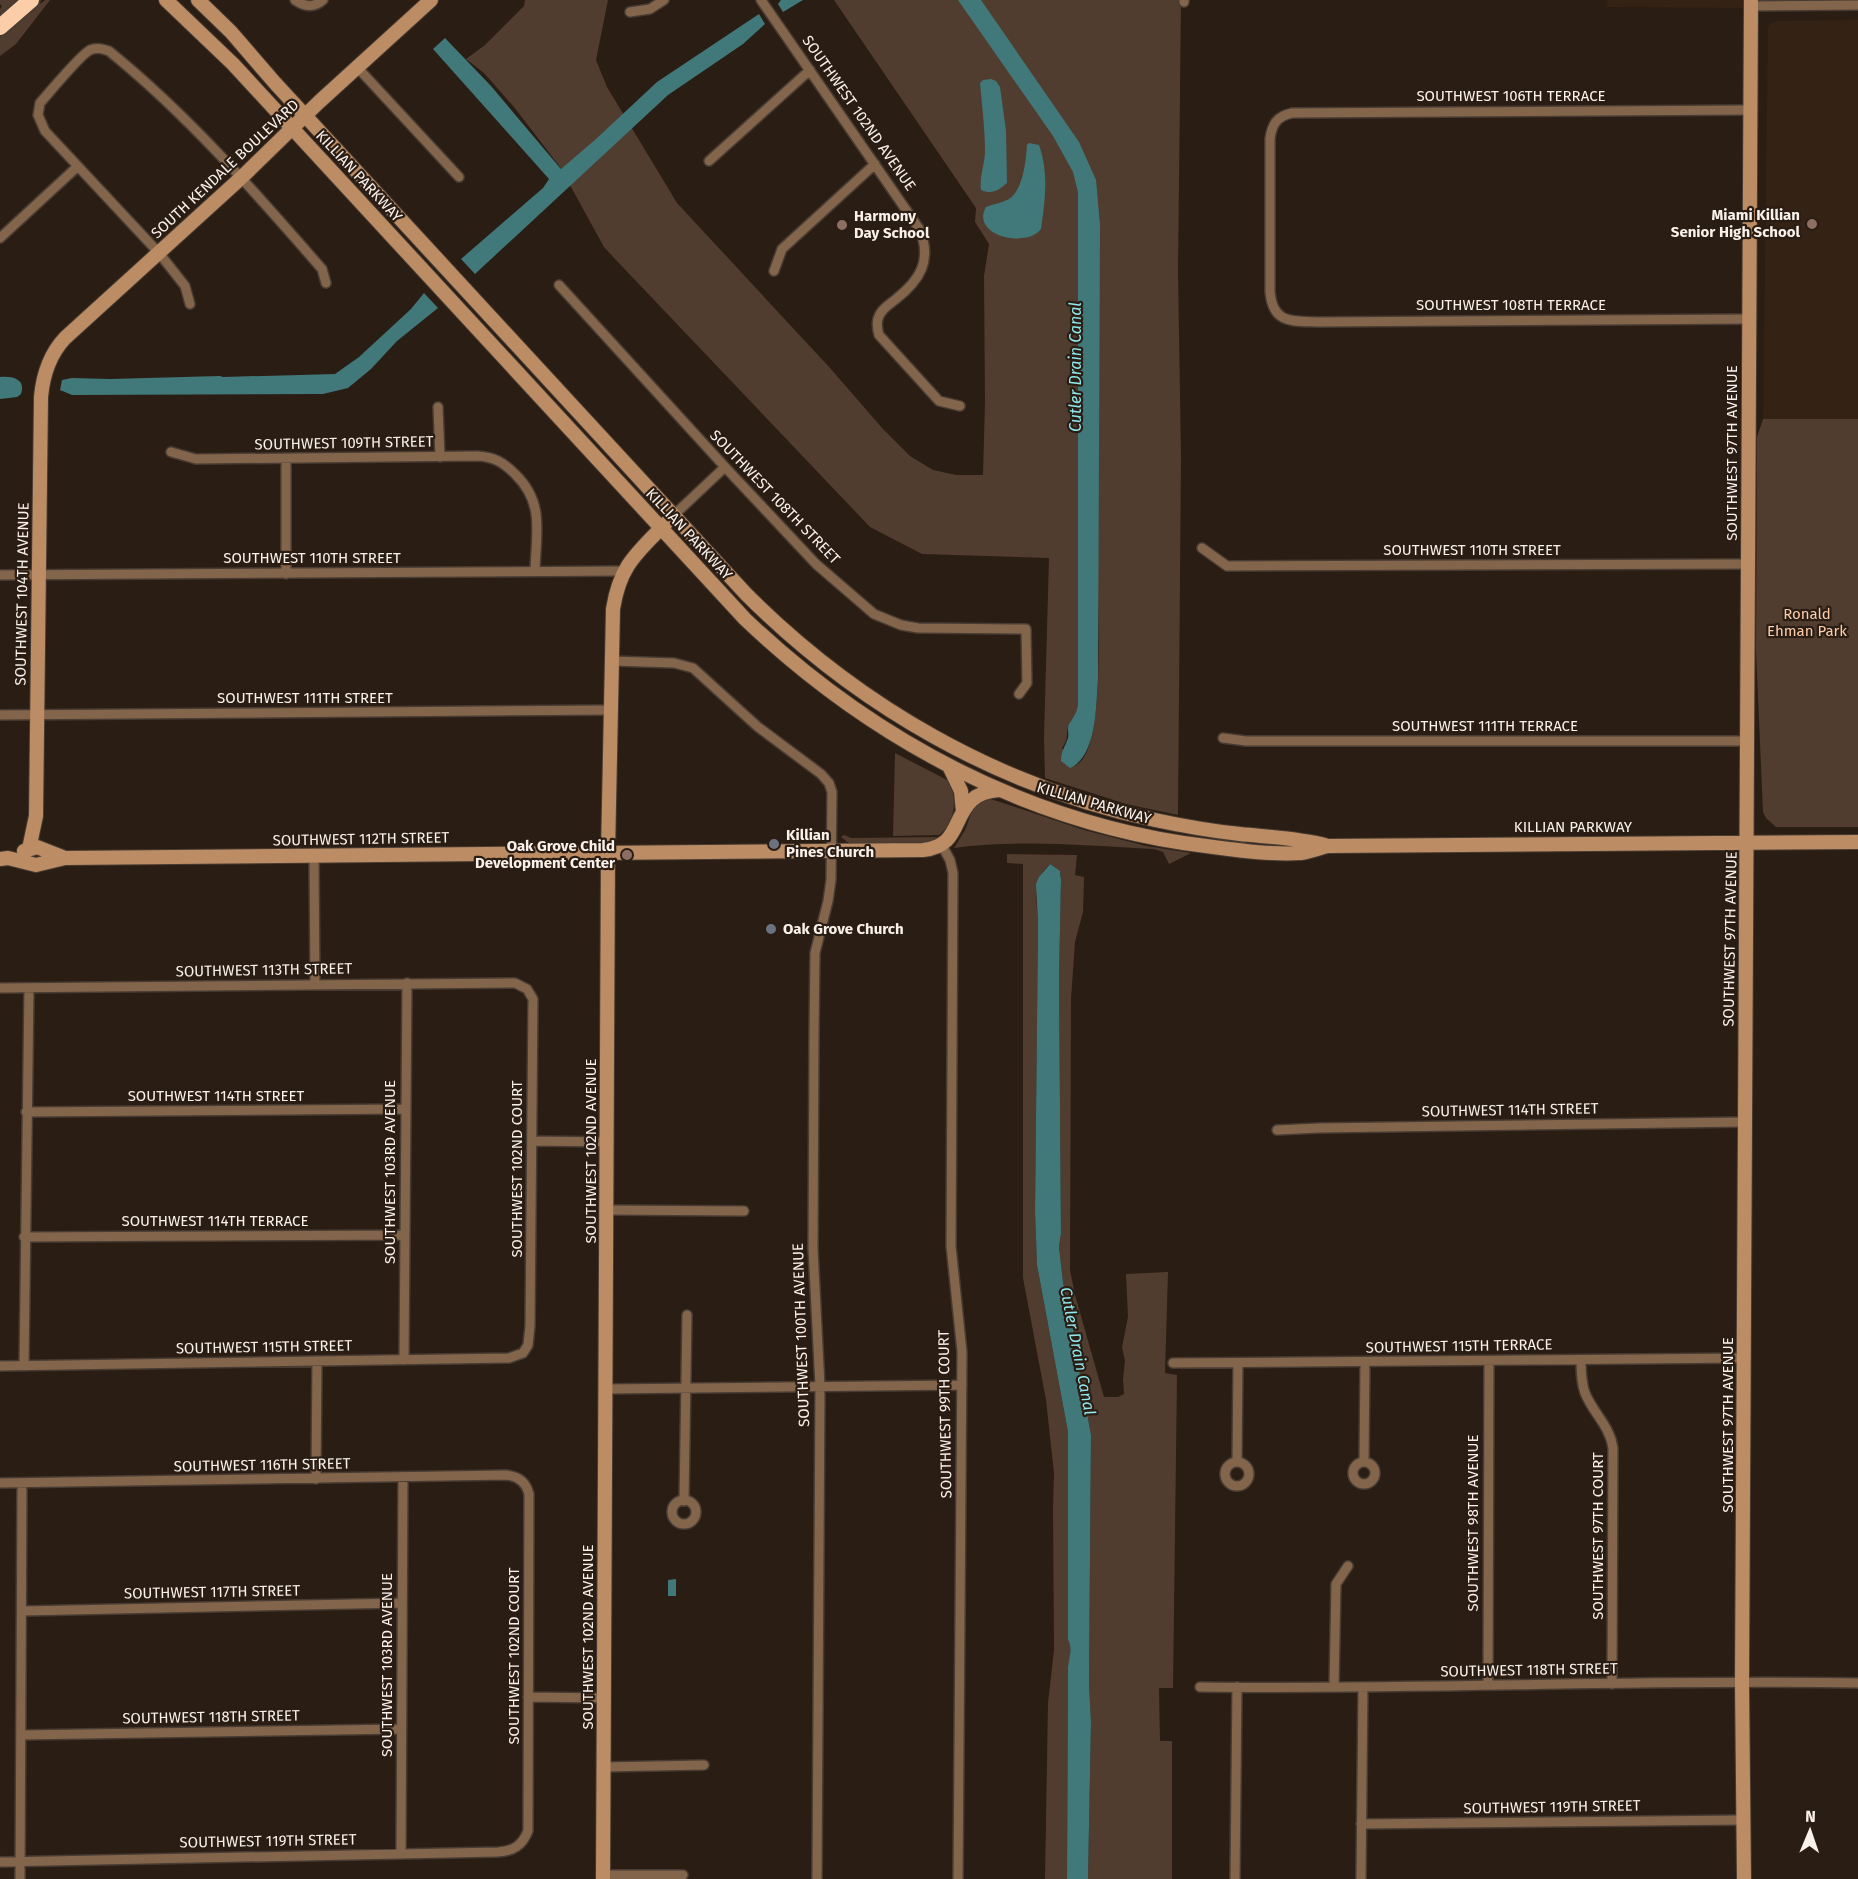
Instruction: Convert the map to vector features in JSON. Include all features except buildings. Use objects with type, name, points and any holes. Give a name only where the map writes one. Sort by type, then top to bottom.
[{"type":"highway","points":[[0,27],[31,0]]},
{"type":"street","name":"KILLIAN PARKWAY","points":[[166,0],[216,46],[745,619],[796,665],[871,721],[913,747],[999,790],[1090,822],[1183,843],[1302,853],[1328,846],[1748,843]]},
{"type":"street","name":"KILLIAN PARKWAY","points":[[198,0],[231,32],[765,613],[811,654],[854,687],[900,718],[963,753],[1046,788],[1132,815],[1208,830],[1302,839],[1328,846]]},
{"type":"street","points":[[295,0],[310,6],[323,0]]},
{"type":"street","name":"SOUTH KENDALE BOULEVARD","points":[[48,365],[65,338],[159,254],[430,0]]},
{"type":"street","points":[[630,12],[650,9],[664,0]]},
{"type":"street","name":"SOUTHWEST 102ND AVENUE","points":[[761,0],[918,226],[924,250],[923,266],[916,280],[880,313],[879,334],[939,401],[960,406]]},
{"type":"street","points":[[1751,3],[1858,5]]},
{"type":"street","name":"SOUTHWEST 97TH AVENUE","points":[[1744,1879],[1742,1682],[1744,1122],[1748,843],[1751,3]]},
{"type":"street","points":[[190,304],[185,286],[159,254],[76,167],[45,131],[38,117],[40,103],[78,60],[91,49],[104,49],[115,56],[169,103],[242,177],[322,269],[326,284]]},
{"type":"street","points":[[357,67],[459,177]]},
{"type":"street","points":[[709,162],[810,70]]},
{"type":"street","name":"SOUTHWEST 106TH TERRACE","points":[[1275,312],[1270,291],[1270,139],[1274,123],[1279,117],[1314,112],[1750,110]]},
{"type":"street","points":[[774,271],[782,249],[875,164]]},
{"type":"street","points":[[0,238],[76,167]]},
{"type":"street","name":"SOUTHWEST 108TH STREET","points":[[559,285],[816,564],[874,614],[901,625],[918,628],[1026,629],[1027,683],[1019,694]]},
{"type":"street","name":"SOUTHWEST 108TH TERRACE","points":[[1275,312],[1285,319],[1298,321],[1749,319]]},
{"type":"street","name":"SOUTHWEST 104TH AVENUE","points":[[35,854],[32,831],[35,825],[40,403],[42,384],[48,365]]},
{"type":"street","points":[[438,407],[440,457]]},
{"type":"street","name":"SOUTHWEST 109TH STREET","points":[[171,452],[192,459],[490,457],[502,462],[513,472],[528,489],[536,508],[535,571]]},
{"type":"street","points":[[286,459],[286,574]]},
{"type":"street","name":"SOUTHWEST 102ND AVENUE","points":[[603,1877],[608,853],[613,609],[623,571],[631,559],[725,467]]},
{"type":"street","name":"SOUTHWEST 110TH STREET","points":[[1202,548],[1227,566],[1748,564]]},
{"type":"street","name":"SOUTHWEST 110TH STREET","points":[[0,575],[623,571]]},
{"type":"street","name":"SOUTHWEST 100TH AVENUE","points":[[612,661],[674,663],[693,669],[759,727],[821,774],[829,783],[832,792],[829,897],[818,939],[815,967],[813,1238],[820,1386],[817,1879]]},
{"type":"street","name":"SOUTHWEST 111TH STREET","points":[[0,715],[611,710]]},
{"type":"street","name":"SOUTHWEST 111TH TERRACE","points":[[1223,738],[1246,741],[1748,741]]},
{"type":"street","points":[[949,766],[961,791],[963,812]]},
{"type":"street","points":[[941,844],[953,833],[963,812],[977,796],[999,790]]},
{"type":"street","points":[[1748,843],[1858,842]]},
{"type":"street","name":"SOUTHWEST 112TH STREET","points":[[35,854],[65,858],[923,850],[941,844]]},
{"type":"street","name":"SOUTHWEST 99TH COURT","points":[[941,844],[950,860],[953,873],[950,1238],[962,1352],[958,1879]]},
{"type":"street","points":[[4,858],[15,854],[35,854]]},
{"type":"street","points":[[314,856],[315,984]]},
{"type":"street","name":"SOUTHWEST 103RD AVENUE","points":[[404,1360],[406,983]]},
{"type":"street","name":"SOUTHWEST 113TH STREET","points":[[0,988],[515,983],[527,989]]},
{"type":"street","points":[[24,1366],[28,987]]},
{"type":"street","name":"SOUTHWEST 102ND COURT","points":[[526,1349],[530,1326],[532,1141],[532,999],[527,989]]},
{"type":"street","name":"SOUTHWEST 114TH STREET","points":[[26,1112],[405,1109]]},
{"type":"street","name":"SOUTHWEST 114TH STREET","points":[[1277,1130],[1744,1122]]},
{"type":"street","points":[[532,1141],[607,1142]]},
{"type":"street","points":[[607,1210],[744,1210]]},
{"type":"street","name":"SOUTHWEST 114TH TERRACE","points":[[24,1237],[405,1235]]},
{"type":"street","points":[[684,1501],[687,1315]]},
{"type":"street","name":"SOUTHWEST 115TH STREET","points":[[0,1366],[513,1357],[523,1353],[526,1349]]},
{"type":"street","name":"SOUTHWEST 115TH TERRACE","points":[[1173,1364],[1744,1358]]},
{"type":"street","name":"SOUTHWEST 97TH COURT","points":[[1581,1360],[1584,1389],[1607,1428],[1613,1448],[1612,1684]]},
{"type":"street","points":[[316,1479],[317,1361]]},
{"type":"street","name":"SOUTHWEST 98TH AVENUE","points":[[1488,1685],[1489,1361]]},
{"type":"street","points":[[1364,1461],[1365,1362]]},
{"type":"street","points":[[1237,1462],[1238,1363]]},
{"type":"street","points":[[605,1389],[962,1385]]},
{"type":"street","name":"SOUTHWEST 116TH STREET","points":[[0,1484],[403,1478],[506,1474],[523,1482]]},
{"type":"street","name":"SOUTHWEST 103RD AVENUE","points":[[401,1853],[403,1478]]},
{"type":"street","name":"SOUTHWEST 102ND COURT","points":[[523,1482],[530,1494],[528,1832]]},
{"type":"street","points":[[20,1879],[22,1483]]},
{"type":"street","points":[[1334,1688],[1336,1584],[1348,1566]]},
{"type":"street","name":"SOUTHWEST 117TH STREET","points":[[22,1611],[402,1603]]},
{"type":"street","name":"SOUTHWEST 118TH STREET","points":[[1200,1687],[1334,1688],[1742,1682],[1858,1683]]},
{"type":"street","points":[[1235,1879],[1237,1687]]},
{"type":"street","points":[[1361,1879],[1363,1687]]},
{"type":"street","points":[[528,1697],[604,1698]]},
{"type":"street","name":"SOUTHWEST 118TH STREET","points":[[21,1735],[401,1729]]},
{"type":"street","points":[[604,1767],[704,1765]]},
{"type":"street","name":"SOUTHWEST 119TH STREET","points":[[1361,1824],[1743,1820]]},
{"type":"street","name":"SOUTHWEST 119TH STREET","points":[[0,1862],[508,1851],[520,1845],[528,1832]]},
{"type":"street","points":[[603,1877],[683,1875]]},
{"type":"shaded area","points":[[1608,0],[1743,0],[1743,8],[1607,7]]},
{"type":"shaded area","name":"Miami Killian Senior High School","points":[[1858,20],[1858,419],[1763,419],[1768,28],[1771,23],[1777,21]]},
{"type":"green space","points":[[0,0],[21,0],[0,21],[2,6]]},
{"type":"green space","points":[[45,0],[50,0],[16,44],[0,56],[0,37]]},
{"type":"green space","points":[[525,0],[608,0],[596,60],[607,87],[677,203],[910,456],[933,470],[956,475],[983,475],[984,276],[989,244],[975,222],[976,208],[834,0],[1181,0],[1178,272],[1181,457],[1178,815],[1126,804],[1045,778],[1049,558],[922,554],[870,527],[604,247],[560,167],[514,107],[484,73],[466,59],[485,45],[524,6]],"holes":[[[1097,560],[1099,634],[1097,695],[1089,745],[1082,760],[1075,766],[1062,748],[1069,725],[1076,714],[1078,703],[1078,615]]]},
{"type":"green space","name":"Ronald Ehman Park","points":[[1763,419],[1858,419],[1858,827],[1776,827],[1763,812],[1756,650],[1757,437]]},
{"type":"green space","points":[[895,753],[949,781],[954,803],[952,817],[939,835],[893,836]]},
{"type":"green space","points":[[991,799],[1084,830],[1146,846],[1191,853],[1169,864],[1163,852],[1154,849],[1029,844],[954,848],[965,830],[974,806],[983,800]]},
{"type":"green space","points":[[844,835],[851,838],[939,837],[923,844],[851,845],[841,837]]},
{"type":"green space","points":[[1007,854],[1077,855],[1075,875],[1084,877],[1083,912],[1075,942],[1071,999],[1070,1270],[1104,1397],[1118,1397],[1124,1394],[1125,1361],[1122,1347],[1128,1317],[1126,1274],[1168,1272],[1165,1373],[1177,1375],[1173,1688],[1159,1688],[1160,1741],[1172,1741],[1172,1879],[1088,1879],[1091,1722],[1089,1684],[1091,1435],[1075,1347],[1073,1323],[1063,1282],[1059,1247],[1061,1233],[1059,979],[1061,874],[1050,864],[1040,877],[1036,892],[1038,925],[1035,1212],[1037,1265],[1068,1432],[1068,1640],[1071,1650],[1068,1667],[1067,1879],[1045,1879],[1048,1703],[1054,1650],[1054,1473],[1046,1400],[1023,1278],[1023,864],[1007,863]]},
{"type":"water","points":[[781,0],[803,0],[783,12],[778,4]]},
{"type":"water","points":[[958,0],[981,0],[1079,142],[1096,180],[1100,225],[1098,679],[1090,742],[1079,762],[1070,768],[1061,761],[1068,738],[1068,726],[1078,703],[1078,192],[1073,172],[1053,136]]},
{"type":"water","points":[[759,14],[765,24],[743,44],[668,95],[475,274],[461,259],[543,188],[549,179],[433,49],[445,38],[491,86],[561,169],[657,82]]},
{"type":"water","points":[[991,79],[996,81],[1000,87],[1006,131],[1007,183],[998,190],[989,192],[981,190],[985,151],[980,83]]},
{"type":"water","points":[[1029,143],[1039,145],[1044,166],[1045,198],[1041,229],[1034,235],[1024,238],[1002,236],[992,232],[983,217],[986,207],[1009,199],[1018,189]]},
{"type":"water","points":[[424,293],[438,308],[397,341],[371,369],[348,388],[323,394],[72,395],[60,390],[62,380],[72,378],[335,374],[359,357],[411,309]]},
{"type":"water","points":[[0,377],[9,377],[20,382],[21,394],[17,397],[0,399]]},
{"type":"water","points":[[1050,864],[1060,871],[1061,880],[1059,979],[1061,1233],[1059,1247],[1063,1282],[1073,1323],[1075,1347],[1091,1435],[1089,1684],[1091,1722],[1088,1879],[1067,1879],[1070,1650],[1068,1640],[1068,1432],[1037,1265],[1035,1212],[1038,925],[1036,884]]},
{"type":"water","points":[[676,1579],[676,1596],[668,1596],[668,1580]]},
{"type":"place","name":"Miami Killian Senior High School","points":[[1812,224]]},
{"type":"place","name":"Harmony Day School","points":[[842,225]]},
{"type":"place","name":"Killian Pines Church","points":[[774,844]]},
{"type":"place","name":"Oak Grove Child Development Center","points":[[627,855]]},
{"type":"place","name":"Oak Grove Church","points":[[771,929]]},
{"type":"water label","name":"Cutler Drain Canal","points":[[1075,367]]},
{"type":"water label","name":"Cutler Drain Canal","points":[[1078,1351]]}]
